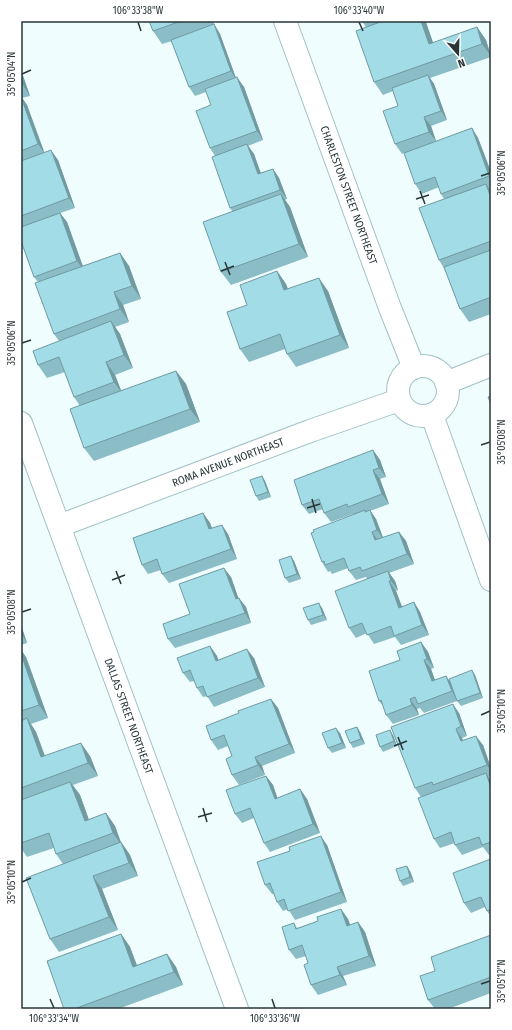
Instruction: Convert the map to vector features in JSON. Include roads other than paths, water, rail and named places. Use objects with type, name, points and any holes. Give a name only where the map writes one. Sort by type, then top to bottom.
[{"type":"street","name":"CHARLESTON STREET NORTHEAST","points":[[285,21],[390,308],[414,368]]},
{"type":"street","points":[[446,382],[491,365]]},
{"type":"street","points":[[429,367],[442,376],[446,382],[448,390],[447,398],[444,405],[432,415],[416,416],[403,407],[399,400],[398,392],[402,378],[407,372],[414,368],[429,367]]},
{"type":"street","name":"ROMA AVENUE NORTHEAST","points":[[59,526],[310,431],[399,400]]},
{"type":"street","points":[[432,415],[491,580]]},
{"type":"street","name":"DALLAS STREET NORTHEAST","points":[[21,423],[237,1009]]}]
